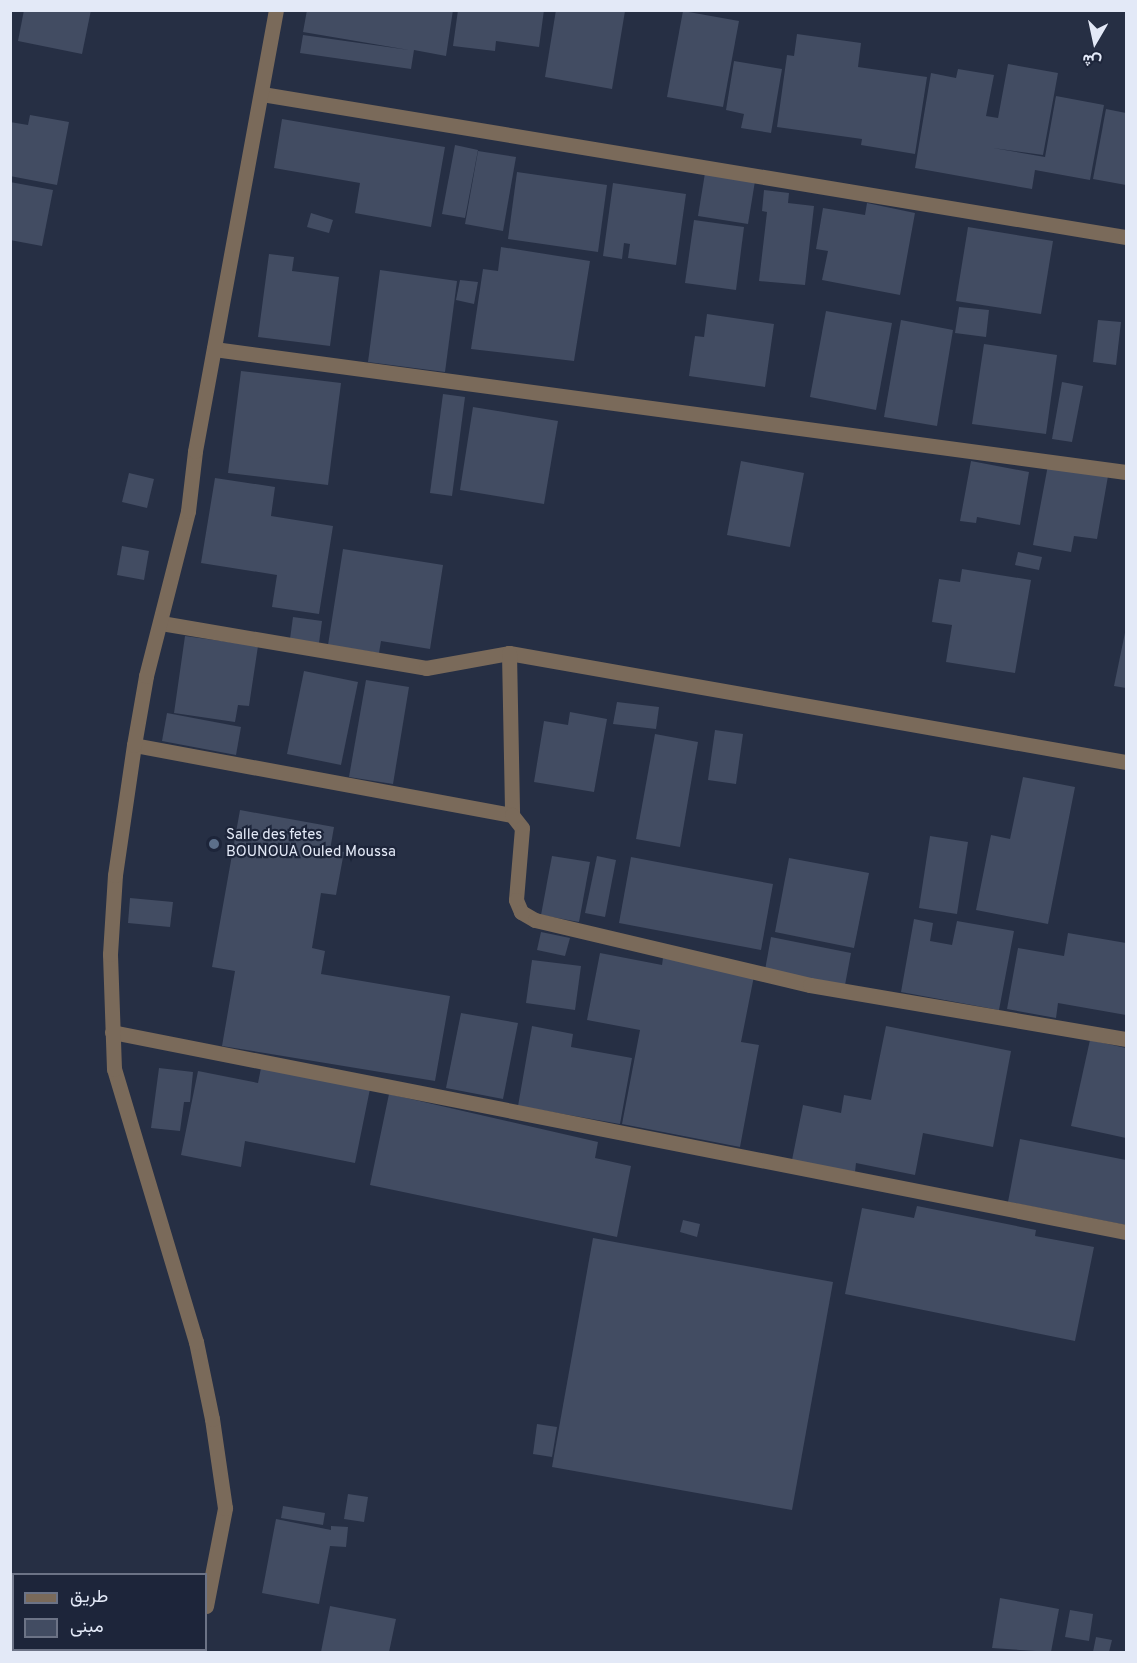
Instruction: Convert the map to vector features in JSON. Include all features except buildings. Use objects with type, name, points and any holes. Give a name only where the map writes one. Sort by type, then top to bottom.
[{"type":"street","points":[[207,1601],[225,1508],[212,1419],[196,1342],[114,1069],[110,954],[115,875],[134,745],[189,511],[195,452],[276,10]]},
{"type":"street","points":[[262,94],[1126,237]]},
{"type":"street","points":[[214,349],[1126,472]]},
{"type":"street","points":[[161,623],[426,668],[509,653],[1126,762]]},
{"type":"street","points":[[509,653],[512,815],[522,828],[516,900],[521,912],[535,920],[810,985],[1126,1039]]},
{"type":"street","points":[[134,745],[512,815]]},
{"type":"street","points":[[112,1032],[1126,1232]]},
{"type":"place","name":"Salle des fetes BOUNOUA Ouled Moussa","points":[[214,844]]}]
